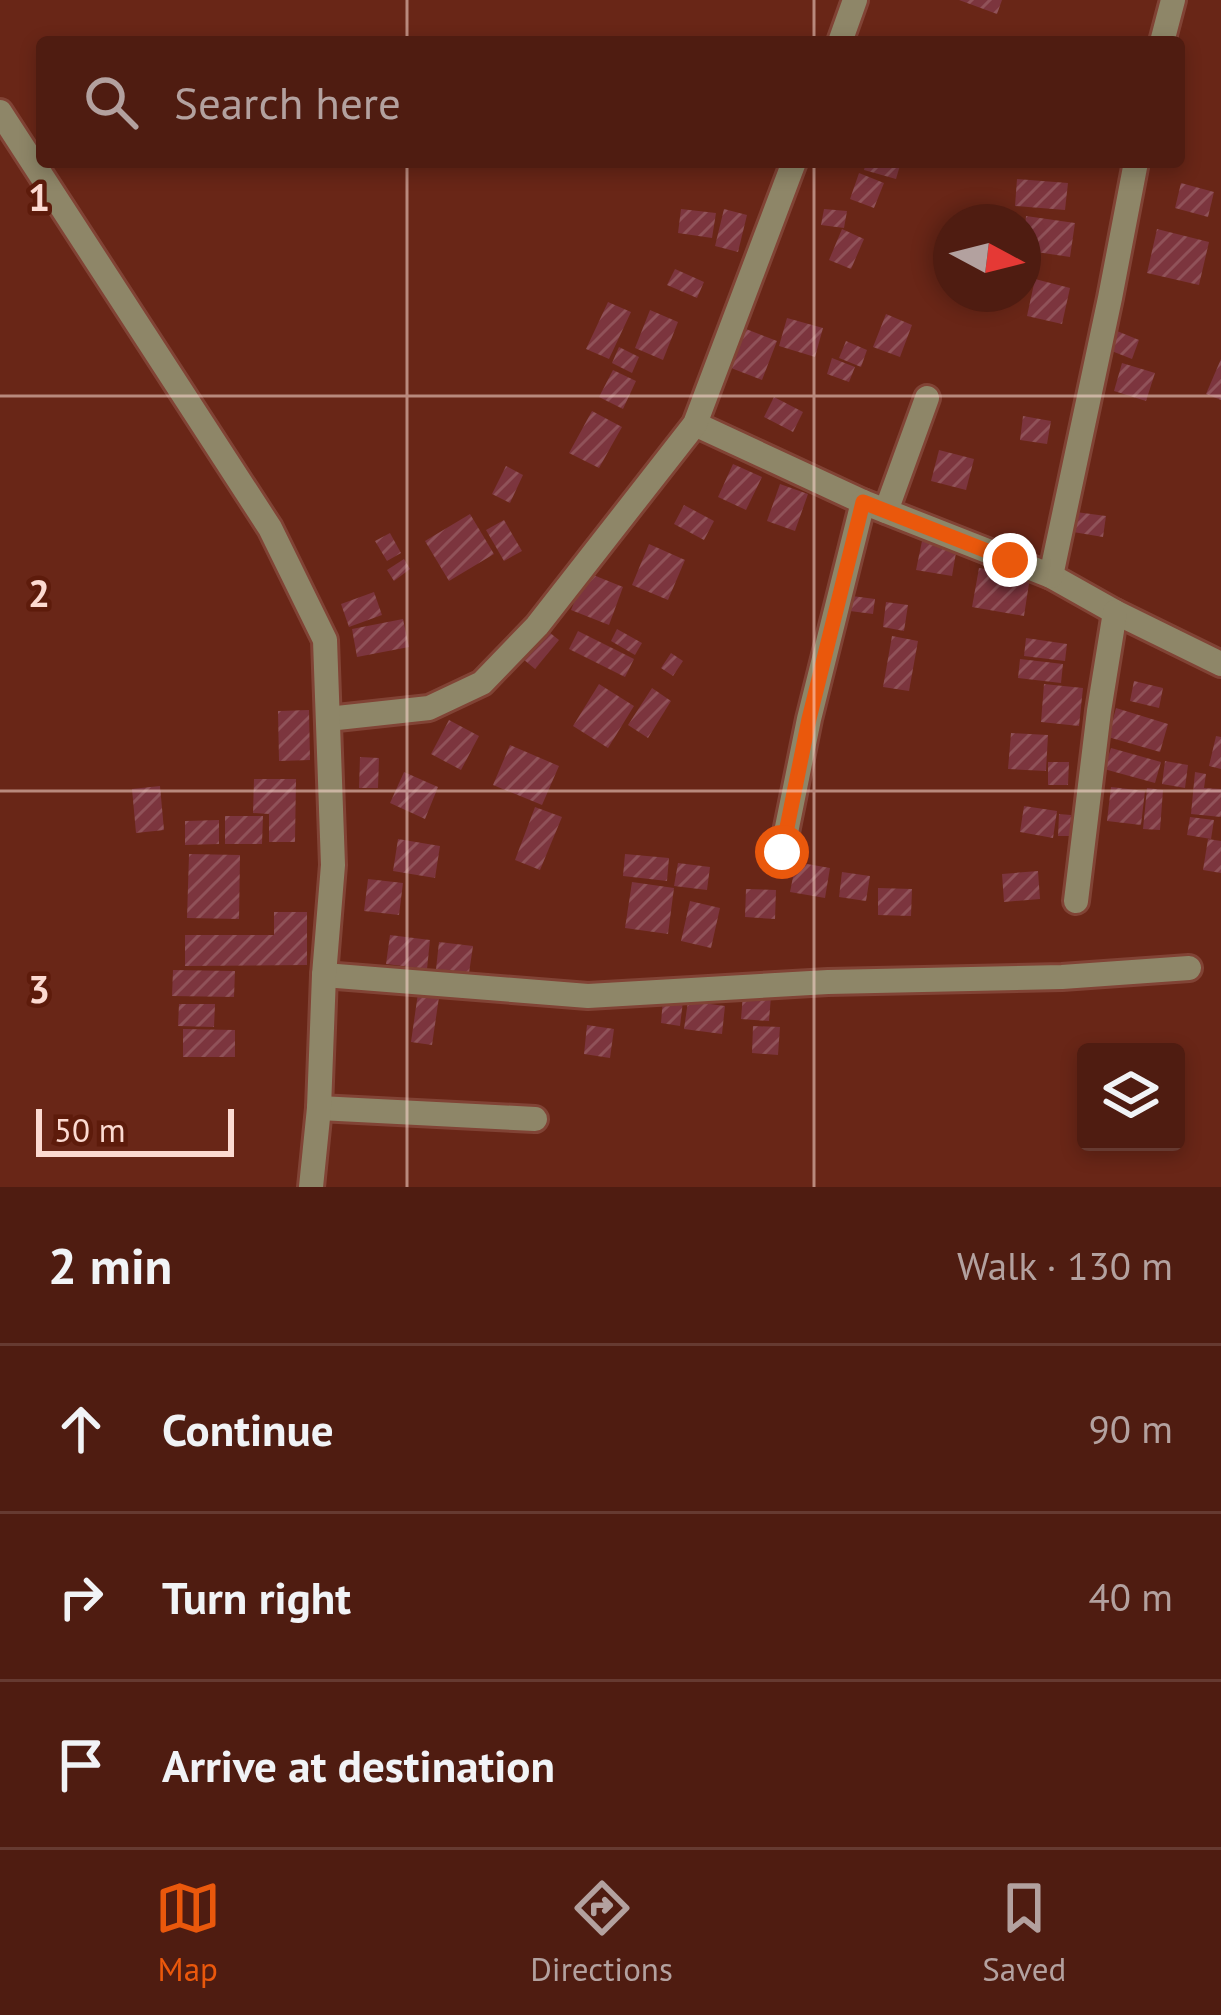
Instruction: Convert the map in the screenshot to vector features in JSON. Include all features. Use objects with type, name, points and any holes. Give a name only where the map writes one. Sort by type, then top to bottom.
[{"type":"street","points":[[842,36],[855,0]]},
{"type":"street","points":[[1164,36],[1173,0]]},
{"type":"street","points":[[0,112],[36,167]]},
{"type":"street","points":[[36,168],[270,527],[326,640],[333,865],[311,1187]]},
{"type":"street","points":[[328,719],[429,708],[482,683],[537,626],[695,424],[792,168]]},
{"type":"street","points":[[1052,576],[1135,168]]},
{"type":"street","points":[[782,852],[809,719],[875,507],[927,398]]},
{"type":"street","points":[[695,424],[875,507],[1052,576],[1221,664]]},
{"type":"street","points":[[1076,901],[1115,612]]},
{"type":"street","points":[[325,975],[588,996],[1189,968]]},
{"type":"street","points":[[319,1108],[535,1119]]},
{"type":"building","points":[[959,0],[1002,0],[997,14]]},
{"type":"building","points":[[864,168],[899,168],[896,179]]},
{"type":"building","points":[[859,173],[884,183],[874,208],[850,199]]},
{"type":"building","points":[[1017,179],[1068,183],[1065,210],[1015,204]]},
{"type":"building","points":[[1181,183],[1214,192],[1208,217],[1175,208]]},
{"type":"building","points":[[681,209],[716,213],[712,238],[678,233]]},
{"type":"building","points":[[724,209],[747,215],[738,252],[715,246]]},
{"type":"building","points":[[824,209],[847,211],[844,228],[821,225]]},
{"type":"building","points":[[1041,218],[1075,223],[1070,257],[1041,253]]},
{"type":"building","points":[[842,229],[864,239],[851,269],[829,260]]},
{"type":"building","points":[[1157,229],[1209,242],[1199,285],[1147,273]]},
{"type":"building","points":[[675,269],[704,282],[697,298],[667,285]]},
{"type":"building","points":[[1041,281],[1070,288],[1062,324],[1027,316],[1028,312],[1041,312]]},
{"type":"building","points":[[608,302],[631,312],[609,359],[586,349]]},
{"type":"building","points":[[650,310],[678,322],[663,360],[635,348]]},
{"type":"building","points":[[886,314],[912,325],[900,357],[873,347]]},
{"type":"building","points":[[787,318],[823,328],[815,357],[779,346]]},
{"type":"building","points":[[746,329],[777,341],[762,380],[731,368]]},
{"type":"building","points":[[1117,331],[1139,340],[1132,359],[1109,350]]},
{"type":"building","points":[[846,341],[867,350],[861,367],[839,358]]},
{"type":"building","points":[[619,347],[639,357],[632,373],[612,363]]},
{"type":"building","points":[[832,358],[855,367],[849,382],[827,374]]},
{"type":"building","points":[[1221,359],[1221,400],[1206,394]]},
{"type":"building","points":[[1122,363],[1155,373],[1146,401],[1114,391]]},
{"type":"building","points":[[613,370],[636,381],[623,409],[599,397]]},
{"type":"building","points":[[774,397],[803,412],[793,432],[764,417]]},
{"type":"building","points":[[592,411],[622,427],[599,468],[569,453]]},
{"type":"building","points":[[1023,416],[1051,421],[1047,444],[1020,440]]},
{"type":"building","points":[[939,450],[974,459],[966,490],[931,481]]},
{"type":"building","points":[[733,464],[762,477],[746,510],[718,497]]},
{"type":"building","points":[[506,466],[523,475],[510,503],[492,494]]},
{"type":"building","points":[[780,484],[808,494],[795,531],[767,521]]},
{"type":"building","points":[[684,505],[714,521],[704,540],[674,524]]},
{"type":"building","points":[[1076,512],[1106,516],[1103,537],[1073,532]]},
{"type":"building","points":[[470,514],[494,554],[449,581],[425,541]]},
{"type":"building","points":[[504,520],[522,551],[504,561],[486,530]]},
{"type":"building","points":[[390,533],[401,553],[387,561],[375,541]]},
{"type":"building","points":[[922,541],[957,547],[952,576],[916,570]]},
{"type":"building","points":[[649,544],[685,560],[668,600],[632,585]]},
{"type":"building","points":[[404,559],[410,569],[394,581],[387,570]]},
{"type":"building","points":[[979,568],[1030,577],[1024,616],[972,607]]},
{"type":"building","points":[[586,572],[623,587],[609,625],[571,610]]},
{"type":"building","points":[[374,592],[382,615],[349,627],[341,604]]},
{"type":"building","points":[[852,596],[875,599],[873,614],[850,611]]},
{"type":"building","points":[[886,602],[908,605],[904,631],[883,627]]},
{"type":"building","points":[[403,619],[409,647],[357,657],[352,629]]},
{"type":"building","points":[[540,625],[559,640],[535,669],[517,654]]},
{"type":"building","points":[[617,629],[642,643],[635,655],[611,641]]},
{"type":"building","points":[[578,631],[634,659],[625,677],[569,649]]},
{"type":"building","points":[[892,636],[918,641],[909,691],[883,687]]},
{"type":"building","points":[[1026,638],[1067,644],[1065,661],[1024,656]]},
{"type":"building","points":[[671,653],[683,661],[673,676],[661,668]]},
{"type":"building","points":[[1020,659],[1063,664],[1061,683],[1018,678]]},
{"type":"building","points":[[1134,681],[1163,688],[1159,708],[1130,701]]},
{"type":"building","points":[[599,684],[634,706],[608,748],[573,726]]},
{"type":"building","points":[[1044,684],[1083,688],[1079,726],[1041,722]]},
{"type":"building","points":[[652,688],[671,701],[648,738],[628,725]]},
{"type":"building","points":[[1116,708],[1168,724],[1160,752],[1108,737]]},
{"type":"building","points":[[309,710],[310,760],[279,761],[278,711]]},
{"type":"building","points":[[449,720],[479,736],[461,770],[431,754]]},
{"type":"building","points":[[1011,733],[1048,735],[1046,771],[1008,769]]},
{"type":"building","points":[[1216,736],[1221,737],[1221,769],[1209,766]]},
{"type":"building","points":[[510,745],[559,766],[542,805],[493,785]]},
{"type":"building","points":[[1111,748],[1161,762],[1155,783],[1104,769]]},
{"type":"building","points":[[360,757],[379,758],[378,788],[359,788]]},
{"type":"building","points":[[1165,761],[1188,765],[1185,788],[1162,784]]},
{"type":"building","points":[[1048,762],[1069,762],[1068,785],[1048,785]]},
{"type":"building","points":[[404,772],[438,787],[425,819],[390,803]]},
{"type":"building","points":[[1195,772],[1206,774],[1204,788],[1221,789],[1221,817],[1191,814]]},
{"type":"building","points":[[254,779],[296,779],[295,842],[269,842],[269,814],[253,813]]},
{"type":"building","points":[[160,786],[164,830],[136,833],[132,789]]},
{"type":"building","points":[[1111,787],[1145,791],[1141,825],[1107,821]]},
{"type":"building","points":[[1147,788],[1163,790],[1160,830],[1143,829]]},
{"type":"building","points":[[1024,806],[1057,811],[1053,838],[1020,832]]},
{"type":"building","points":[[535,807],[562,817],[540,870],[515,860]]},
{"type":"building","points":[[1059,814],[1071,815],[1070,836],[1058,836]]},
{"type":"building","points":[[225,816],[263,816],[262,844],[225,844]]},
{"type":"building","points":[[1190,817],[1214,820],[1211,839],[1187,835]]},
{"type":"building","points":[[219,820],[219,844],[185,845],[185,821]]},
{"type":"building","points":[[398,839],[440,846],[435,878],[393,871]]},
{"type":"building","points":[[1208,839],[1221,841],[1221,873],[1203,870]]},
{"type":"building","points":[[189,854],[240,855],[239,919],[187,918]]},
{"type":"building","points":[[625,854],[669,858],[667,881],[623,876]]},
{"type":"building","points":[[796,862],[830,868],[825,898],[790,892]]},
{"type":"building","points":[[678,863],[710,867],[707,890],[674,886]]},
{"type":"building","points":[[1038,871],[1040,899],[1004,902],[1002,874]]},
{"type":"building","points":[[842,872],[870,876],[866,901],[839,897]]},
{"type":"building","points":[[368,879],[403,883],[399,915],[364,911]]},
{"type":"building","points":[[632,882],[674,888],[668,934],[625,928]]},
{"type":"building","points":[[878,888],[912,889],[911,916],[878,915]]},
{"type":"building","points":[[746,889],[776,890],[775,919],[745,917]]},
{"type":"building","points":[[690,901],[720,908],[711,948],[681,941]]},
{"type":"building","points":[[274,912],[307,912],[307,965],[185,966],[185,935],[274,935]]},
{"type":"building","points":[[390,935],[430,940],[427,969],[386,964]]},
{"type":"building","points":[[439,942],[473,946],[469,973],[436,969]]},
{"type":"building","points":[[173,970],[235,971],[234,997],[172,996]]},
{"type":"building","points":[[418,993],[439,997],[432,1045],[411,1042]]},
{"type":"building","points":[[743,994],[771,996],[769,1021],[741,1019]]},
{"type":"building","points":[[663,999],[683,1001],[680,1026],[661,1023]]},
{"type":"building","points":[[688,1001],[725,1006],[722,1034],[684,1029]]},
{"type":"building","points":[[179,1004],[215,1004],[214,1027],[178,1026]]},
{"type":"building","points":[[587,1025],[614,1029],[610,1058],[584,1054]]},
{"type":"building","points":[[753,1026],[780,1027],[778,1055],[752,1053]]},
{"type":"building","points":[[183,1029],[235,1030],[235,1057],[183,1057]]},
{"type":"route","points":[[782,852],[809,719],[863,502],[1010,560]]}]
